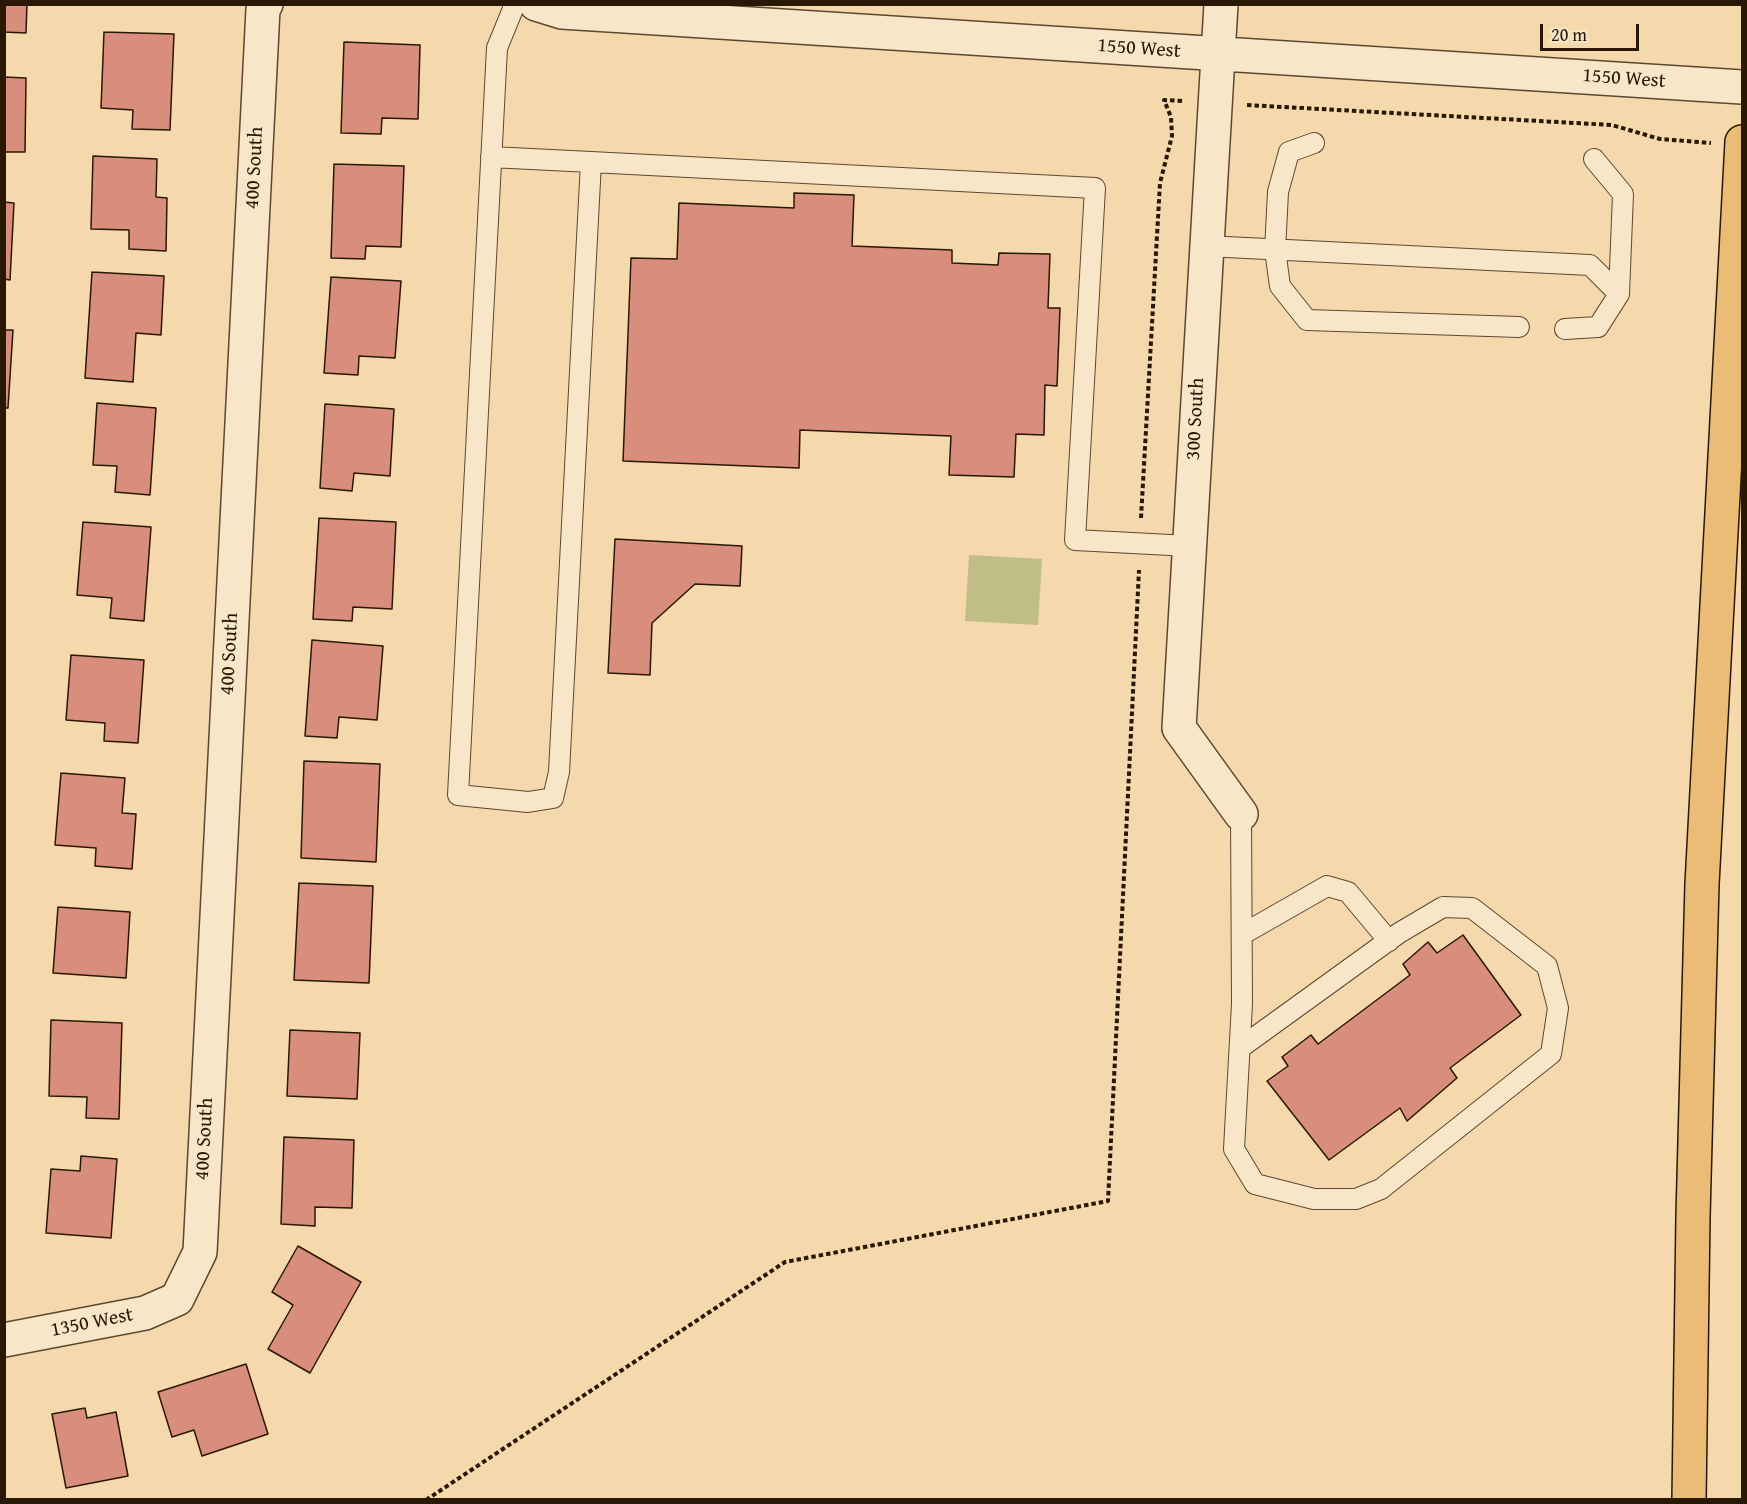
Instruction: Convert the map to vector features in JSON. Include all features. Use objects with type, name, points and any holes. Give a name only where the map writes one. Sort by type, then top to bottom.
[{"type":"main road","points":[[1689,1500],[1693,1216],[1702,884],[1742,144]]},
{"type":"street","name":"400 South","points":[[177,1299],[200,1252],[263,9],[266,4]]},
{"type":"street","name":"1550 West","points":[[536,4],[562,12],[1743,87]]},
{"type":"street","name":"300 South","points":[[1221,4],[1179,728],[1241,814]]},
{"type":"street","name":"1350 West","points":[[4,1340],[145,1313],[177,1299]]},
{"type":"lane","points":[[515,4],[497,48],[458,795],[528,802],[553,798],[559,771],[591,162]]},
{"type":"lane","points":[[1314,143],[1289,152],[1278,192],[1275,250],[1280,286],[1307,320],[1519,327]]},
{"type":"lane","points":[[491,157],[1095,188],[1075,540],[1189,546]]},
{"type":"lane","points":[[1564,329],[1598,327],[1619,294],[1623,194],[1594,159]]},
{"type":"lane","points":[[1206,246],[1590,265],[1619,294]]},
{"type":"lane","points":[[1240,1048],[1389,941],[1443,908],[1472,908],[1547,966],[1558,1008],[1551,1054],[1381,1189],[1356,1198],[1314,1199],[1255,1184],[1234,1149],[1243,934],[1241,814]]},
{"type":"lane","points":[[1243,934],[1327,886],[1348,892],[1389,941]]},
{"type":"path","points":[[426,1500],[785,1262],[1108,1201],[1160,183],[1172,125],[1164,100]]},
{"type":"path","points":[[1257,106],[1612,125],[1660,139],[1742,144]]},
{"type":"shaded area","points":[[969,555],[1042,559],[1038,625],[965,621]]},
{"type":"building","points":[[4,4],[27,4],[26,33],[4,32]]},
{"type":"building","points":[[104,32],[174,34],[170,130],[132,129],[133,110],[101,108]]},
{"type":"building","points":[[344,42],[420,45],[418,119],[382,118],[381,134],[341,133]]},
{"type":"building","points":[[4,77],[26,78],[25,152],[4,152]]},
{"type":"building","points":[[93,156],[157,159],[156,197],[167,198],[166,251],[129,249],[129,230],[91,229]]},
{"type":"building","points":[[334,164],[404,166],[401,247],[366,246],[365,259],[331,258]]},
{"type":"building","points":[[794,193],[854,195],[852,246],[952,250],[952,263],[998,265],[999,253],[1050,254],[1048,308],[1060,308],[1057,386],[1045,385],[1044,435],[1016,434],[1014,477],[949,475],[951,436],[800,430],[799,468],[623,461],[631,258],[677,259],[679,203],[794,208]]},
{"type":"building","points":[[4,202],[14,203],[10,280],[4,279]]},
{"type":"building","points":[[92,272],[164,276],[161,335],[136,333],[133,382],[85,378]]},
{"type":"building","points":[[331,277],[401,281],[395,358],[359,356],[358,375],[324,373]]},
{"type":"building","points":[[4,330],[13,330],[8,408],[4,408]]},
{"type":"building","points":[[97,403],[156,408],[150,495],[115,492],[117,466],[93,465]]},
{"type":"building","points":[[325,404],[394,409],[390,476],[354,473],[352,491],[320,488]]},
{"type":"building","points":[[319,518],[396,522],[392,609],[353,607],[352,621],[313,619]]},
{"type":"building","points":[[83,522],[151,527],[144,621],[110,618],[112,598],[77,595]]},
{"type":"building","points":[[615,539],[742,546],[740,586],[695,584],[652,623],[650,675],[608,673]]},
{"type":"building","points":[[312,640],[383,646],[377,720],[339,717],[337,738],[305,736]]},
{"type":"building","points":[[71,655],[144,660],[138,743],[104,741],[105,723],[66,720]]},
{"type":"building","points":[[304,761],[380,764],[376,862],[301,858]]},
{"type":"building","points":[[61,773],[125,778],[122,813],[136,814],[132,869],[95,866],[96,848],[55,845]]},
{"type":"building","points":[[299,883],[373,886],[369,983],[294,980]]},
{"type":"building","points":[[58,907],[130,912],[126,978],[53,973]]},
{"type":"building","points":[[1463,935],[1521,1015],[1450,1068],[1457,1078],[1407,1121],[1400,1108],[1329,1160],[1267,1081],[1288,1066],[1282,1057],[1311,1035],[1318,1044],[1410,975],[1403,964],[1428,942],[1437,953]]},
{"type":"building","points":[[51,1020],[122,1023],[119,1119],[86,1118],[87,1097],[49,1096]]},
{"type":"building","points":[[290,1030],[360,1033],[357,1099],[287,1096]]},
{"type":"building","points":[[284,1137],[354,1140],[352,1208],[315,1207],[315,1226],[281,1224]]},
{"type":"building","points":[[81,1156],[117,1159],[111,1238],[46,1233],[51,1169],[80,1171]]},
{"type":"building","points":[[298,1246],[361,1282],[310,1373],[268,1349],[293,1305],[272,1292]]},
{"type":"building","points":[[246,1364],[268,1434],[202,1456],[194,1430],[172,1437],[158,1392]]},
{"type":"building","points":[[85,1408],[87,1418],[116,1412],[128,1476],[66,1488],[52,1414]]}]
